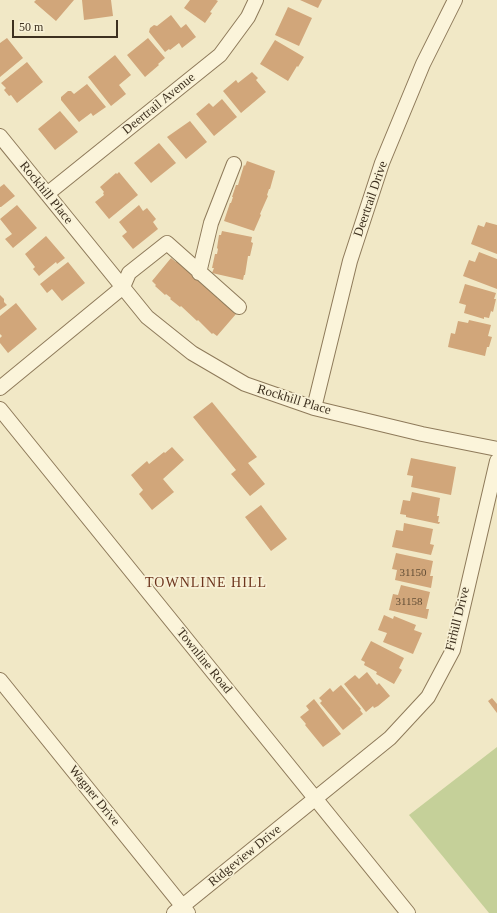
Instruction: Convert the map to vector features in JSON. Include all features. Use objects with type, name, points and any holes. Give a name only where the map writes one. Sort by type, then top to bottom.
[{"type":"street","name":"Deertrail Avenue","points":[[47,194],[220,55],[248,17],[256,0]]},
{"type":"street","name":"Deertrail Drive","points":[[314,408],[350,261],[382,163],[423,64],[455,0]]},
{"type":"street","name":"Rockhill Place","points":[[0,136],[147,317],[192,353],[245,384],[314,408],[497,450]]},
{"type":"street","points":[[199,272],[211,222],[234,164]]},
{"type":"street","points":[[0,388],[123,287],[129,273],[167,243],[239,307]]},
{"type":"street","name":"Townline Road","points":[[0,409],[408,913]]},
{"type":"street","name":"Firhill Drive","points":[[316,799],[390,738],[428,697],[453,650],[497,461]]},
{"type":"street","name":"Wagner Drive","points":[[0,680],[181,911]]},
{"type":"street","name":"Ridgeview Drive","points":[[181,911],[316,799]]},
{"type":"green space","points":[[497,747],[497,913],[489,913],[409,815]]},
{"type":"building","points":[[36,0],[74,0],[56,21],[34,2]]},
{"type":"building","points":[[82,0],[111,0],[113,16],[84,20]]},
{"type":"building","points":[[190,0],[218,1],[210,12],[212,13],[205,23],[184,8]]},
{"type":"building","points":[[300,0],[322,0],[318,8]]},
{"type":"building","points":[[288,7],[312,18],[299,46],[275,35]]},
{"type":"building","points":[[171,15],[181,28],[186,24],[196,37],[182,48],[179,43],[165,52],[149,32],[150,28],[154,25],[157,26]]},
{"type":"building","points":[[7,38],[23,58],[0,77],[0,43]]},
{"type":"building","points":[[148,38],[165,58],[145,77],[127,55]]},
{"type":"building","points":[[275,40],[304,57],[288,81],[260,64]]},
{"type":"building","points":[[115,55],[131,75],[119,85],[126,94],[111,106],[88,77]]},
{"type":"building","points":[[27,62],[43,82],[17,103],[11,95],[9,96],[4,90],[6,88],[1,83]]},
{"type":"building","points":[[252,72],[258,78],[256,80],[266,92],[241,113],[223,91],[236,80],[238,83]]},
{"type":"building","points":[[87,84],[106,107],[93,116],[91,113],[79,122],[61,100],[61,97],[68,91],[71,91],[74,94]]},
{"type":"building","points":[[222,99],[237,117],[214,136],[196,114],[209,103],[213,107]]},
{"type":"building","points":[[60,111],[78,132],[55,150],[38,129]]},
{"type":"building","points":[[190,121],[207,142],[186,159],[167,137]]},
{"type":"building","points":[[159,143],[176,163],[151,183],[134,163]]},
{"type":"building","points":[[247,161],[275,171],[267,195],[268,196],[254,231],[224,221],[236,185],[238,185],[244,165],[245,166]]},
{"type":"building","points":[[119,172],[138,195],[109,219],[95,202],[104,195],[104,192],[100,187]]},
{"type":"building","points":[[4,184],[15,196],[0,207],[0,187]]},
{"type":"building","points":[[17,205],[37,228],[13,248],[5,239],[12,234],[0,219]]},
{"type":"building","points":[[139,205],[143,211],[147,208],[156,219],[153,222],[158,229],[133,249],[122,236],[127,232],[119,222]]},
{"type":"building","points":[[486,222],[497,225],[497,254],[471,244],[478,225],[484,227]]},
{"type":"building","points":[[222,231],[252,237],[251,242],[253,243],[250,256],[248,256],[243,280],[212,273],[215,254],[217,254],[218,249],[219,235],[221,235]]},
{"type":"building","points":[[46,236],[65,258],[57,264],[56,262],[39,276],[33,269],[35,267],[25,254]]},
{"type":"building","points":[[479,252],[497,259],[497,289],[463,276],[469,260],[475,262]]},
{"type":"building","points":[[171,258],[176,262],[177,261],[219,296],[217,298],[233,309],[232,311],[236,314],[217,336],[213,333],[212,334],[198,320],[197,321],[166,294],[165,295],[155,286],[156,285],[152,281]]},
{"type":"building","points":[[68,262],[85,283],[62,301],[52,289],[47,293],[40,284]]},
{"type":"building","points":[[465,284],[496,293],[493,312],[491,311],[489,318],[484,317],[484,319],[464,313],[466,305],[459,303]]},
{"type":"building","points":[[0,295],[7,305],[0,310]]},
{"type":"building","points":[[16,303],[37,329],[8,353],[0,343],[0,338],[2,336],[0,334],[0,316]]},
{"type":"building","points":[[469,320],[491,325],[488,336],[492,337],[489,347],[487,347],[485,356],[448,347],[451,333],[455,334],[458,321],[468,323]]},
{"type":"building","points":[[212,402],[257,457],[248,463],[265,484],[250,496],[231,474],[236,470],[193,417]]},
{"type":"building","points":[[172,447],[184,460],[163,479],[174,492],[152,510],[139,494],[143,490],[131,475],[147,461],[149,464]]},
{"type":"building","points":[[411,458],[456,467],[451,495],[411,487],[413,476],[407,475]]},
{"type":"building","points":[[412,492],[440,498],[437,516],[439,516],[439,524],[406,517],[406,515],[400,514],[403,500],[410,501]]},
{"type":"building","points":[[261,505],[287,539],[271,551],[245,517]]},
{"type":"building","points":[[404,523],[433,529],[430,544],[434,545],[431,555],[392,547],[396,530],[403,531]]},
{"type":"building","points":[[396,553],[433,561],[430,576],[433,576],[431,588],[395,580],[397,570],[392,569]]},
{"type":"building","points":[[401,585],[430,592],[426,609],[429,609],[427,619],[389,610],[393,594],[398,595]]},
{"type":"building","points":[[384,615],[393,619],[394,616],[416,625],[414,630],[422,633],[413,654],[383,642],[387,633],[378,630]]},
{"type":"building","points":[[371,641],[404,658],[399,668],[402,670],[394,684],[376,674],[377,672],[364,665],[365,662],[361,660]]},
{"type":"building","points":[[367,672],[377,685],[379,683],[390,696],[378,706],[374,708],[373,706],[366,712],[344,684],[355,675],[359,679]]},
{"type":"building","points":[[341,685],[361,709],[360,710],[363,714],[343,730],[320,703],[322,701],[319,698],[330,688],[333,692]]},
{"type":"building","points":[[492,698],[497,704],[497,713],[488,701]]},
{"type":"building","points":[[314,699],[341,734],[323,747],[300,717],[309,710],[306,706]]},
{"type":"district","name":"TOWNLINE HILL","points":[[206,583]]}]
